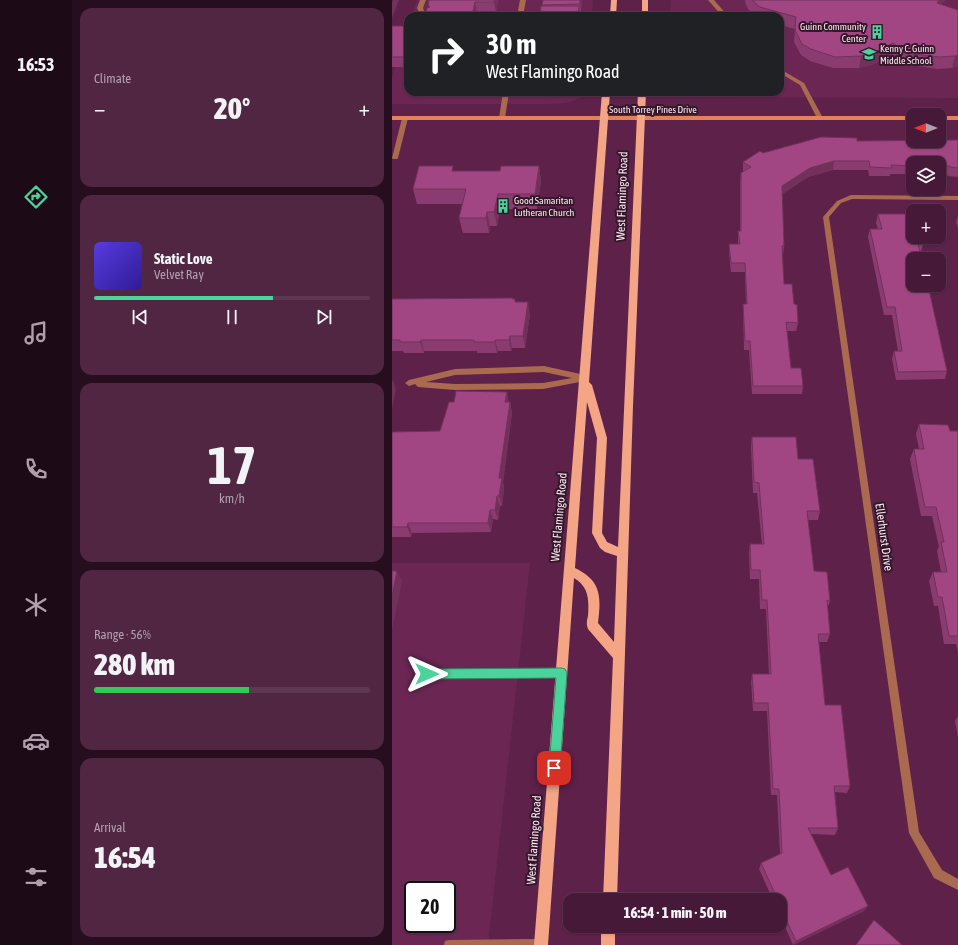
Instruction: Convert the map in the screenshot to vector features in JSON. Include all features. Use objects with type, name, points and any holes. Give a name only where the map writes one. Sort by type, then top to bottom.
[{"type":"main road","points":[[613,12],[614,0]]},
{"type":"main road","points":[[644,12],[645,0]]},
{"type":"main road","name":"West Flamingo Road","points":[[541,944],[606,96]]},
{"type":"main road","name":"West Flamingo Road","points":[[610,893],[622,552],[642,96]]},
{"type":"main road","name":"South Torrey Pines Drive","points":[[392,118],[906,118]]},
{"type":"main road","points":[[946,118],[958,118]]},
{"type":"main road","points":[[585,378],[602,438],[597,533],[602,546],[608,550],[622,552]]},
{"type":"main road","points":[[570,571],[580,575],[589,583],[595,597],[592,625],[619,656]]},
{"type":"main road","points":[[608,933],[608,945]]},
{"type":"street","points":[[422,12],[420,8],[423,0]]},
{"type":"street","points":[[520,12],[522,0]]},
{"type":"street","points":[[713,1],[722,12]]},
{"type":"street","points":[[784,73],[802,84],[820,118]]},
{"type":"street","points":[[502,118],[505,96]]},
{"type":"street","points":[[394,158],[405,118]]},
{"type":"street","name":"Ellerhurst Drive","points":[[958,198],[851,197],[839,202],[826,217],[914,833],[938,874],[958,885]]},
{"type":"street","points":[[544,369],[585,378],[543,386],[455,387],[409,383],[455,372],[544,369]]},
{"type":"street","points":[[427,674],[562,673]]},
{"type":"street","points":[[449,945],[541,944]]},
{"type":"shaded area","points":[[417,0],[593,0],[592,12],[413,12]]},
{"type":"shaded area","name":"Kenny C. Guinn Middle School","points":[[671,0],[958,0],[958,98],[669,97],[784,96],[784,12],[670,12]]},
{"type":"shaded area","points":[[404,40],[404,96],[582,96],[566,103],[550,104],[392,104],[392,77]]},
{"type":"shaded area","points":[[392,563],[530,563],[488,945],[392,945]]},
{"type":"building","points":[[429,0],[495,0],[494,2],[475,2],[473,12],[426,12],[427,8],[430,7],[428,5]]},
{"type":"building","points":[[543,0],[580,0],[580,4],[542,5]]},
{"type":"building","name":"Guinn Community Center","points":[[752,0],[939,0],[937,3],[958,10],[958,55],[939,57],[913,54],[893,43],[874,53],[861,56],[835,57],[811,49],[802,44],[795,30],[796,17],[784,14],[784,12],[778,12],[760,7]]},
{"type":"building","points":[[541,6],[579,6],[578,12],[540,12]]},
{"type":"building","points":[[392,26],[404,26],[404,57],[392,57]]},
{"type":"building","points":[[821,137],[857,138],[857,141],[906,141],[906,148],[946,148],[946,140],[958,140],[958,168],[946,166],[946,156],[906,156],[906,166],[891,165],[892,168],[870,167],[869,161],[834,161],[810,168],[782,186],[784,246],[782,246],[784,284],[792,284],[794,304],[797,305],[798,323],[786,322],[791,368],[801,368],[803,386],[753,386],[750,341],[745,341],[743,304],[747,304],[745,263],[731,263],[729,244],[740,244],[738,231],[741,231],[741,173],[751,167],[743,162],[760,151],[763,153]]},
{"type":"building","points":[[419,166],[453,166],[452,171],[500,171],[501,166],[539,166],[535,194],[498,194],[494,212],[487,212],[486,218],[459,218],[466,189],[413,189]]},
{"type":"building","points":[[878,214],[906,214],[906,244],[918,244],[920,252],[906,252],[906,292],[930,292],[947,371],[898,372],[894,351],[902,351],[895,307],[887,307],[870,229],[882,229]]},
{"type":"building","points":[[513,298],[512,299],[515,299],[515,302],[528,302],[523,336],[510,336],[509,340],[495,340],[495,342],[474,342],[474,340],[421,340],[420,342],[400,342],[400,340],[392,340],[392,299]]},
{"type":"building","points":[[456,391],[507,392],[505,402],[510,402],[499,478],[502,478],[495,510],[490,510],[488,523],[408,523],[407,527],[392,527],[392,432],[440,431],[449,402],[454,402]]},
{"type":"building","points":[[919,424],[948,425],[950,431],[958,431],[958,636],[949,636],[942,597],[938,597],[933,572],[947,572],[941,542],[944,542],[936,507],[925,507],[919,478],[914,449],[924,449]]},
{"type":"building","points":[[752,437],[796,437],[798,459],[813,459],[820,511],[807,511],[814,571],[827,572],[830,601],[827,600],[830,634],[818,634],[825,705],[841,705],[850,786],[834,786],[838,828],[808,828],[831,875],[848,867],[868,906],[796,941],[787,921],[787,893],[775,893],[761,863],[782,853],[779,789],[773,789],[768,703],[754,703],[752,674],[771,674],[767,600],[762,600],[760,570],[751,570],[750,544],[764,544],[759,483],[754,482]]},
{"type":"building","points":[[392,571],[397,571],[392,597]]},
{"type":"building","points":[[874,920],[902,945],[856,945]]},
{"type":"place","name":"Guinn Community Center","points":[[877,32]]},
{"type":"place","name":"Kenny C. Guinn Middle School","points":[[869,54]]},
{"type":"place","name":"Good Samaritan Lutheran Church","points":[[503,206]]},
{"type":"route","points":[[427,674],[562,673],[554,768]]}]
